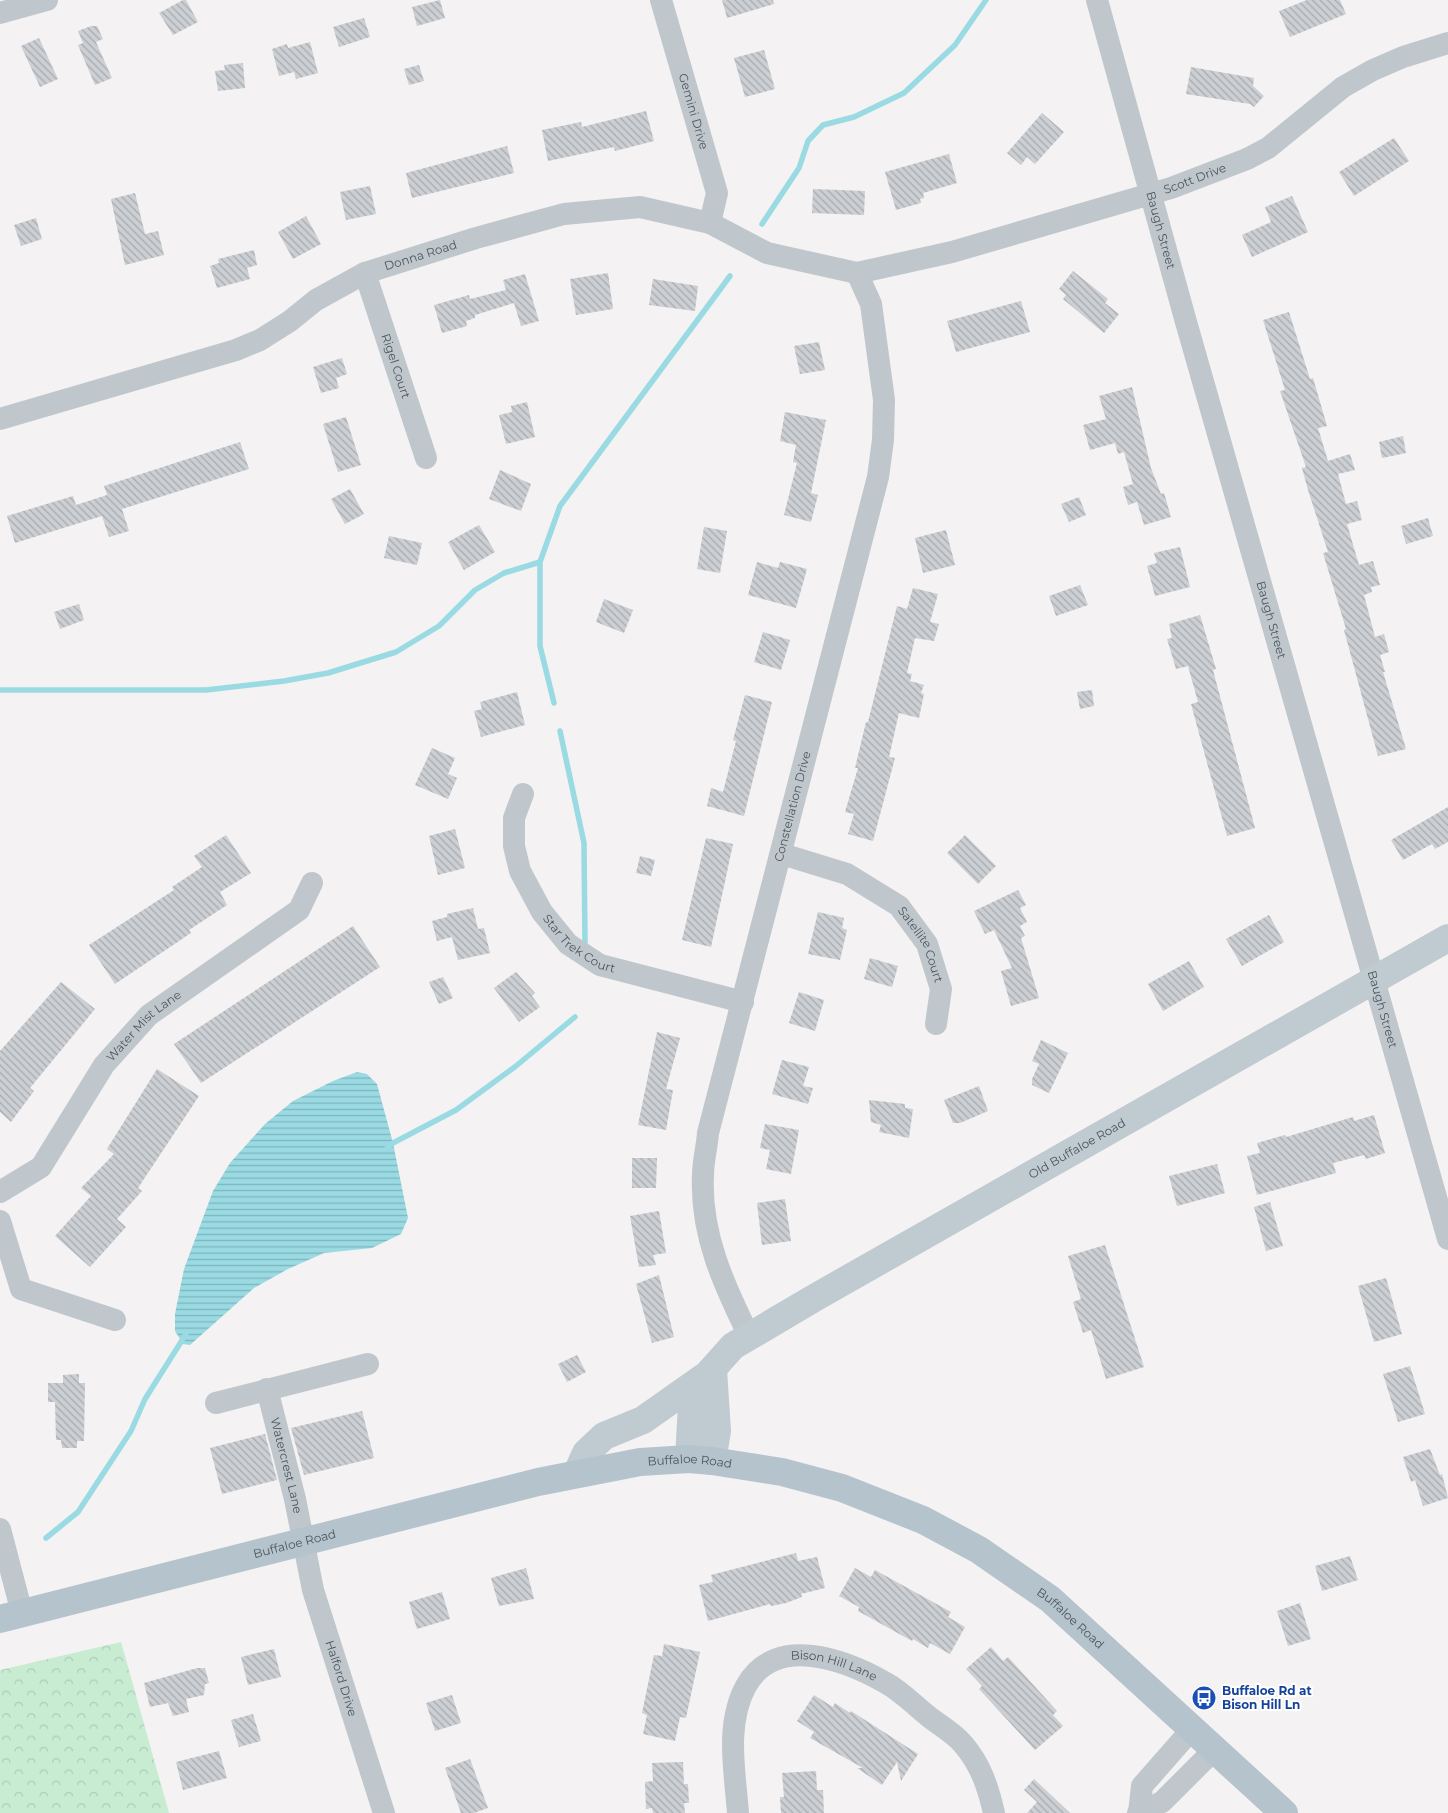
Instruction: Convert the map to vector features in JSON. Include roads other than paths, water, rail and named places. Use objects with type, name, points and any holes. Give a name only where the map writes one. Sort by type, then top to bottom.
[{"type":"main road","name":"Buffaloe Road","points":[[11,1616],[577,1473],[640,1462],[701,1460],[782,1472],[842,1488],[923,1520],[979,1550],[1050,1599],[1284,1813]]},
{"type":"street","points":[[0,13],[47,0]]},
{"type":"street","name":"Gemini Drive","points":[[661,0],[717,193],[710,223]]},
{"type":"street","name":"Baugh Street","points":[[1097,0],[1448,1239]]},
{"type":"street","name":"Scott Drive","points":[[857,273],[952,252],[1213,174],[1247,160],[1268,148],[1343,86],[1403,57],[1448,42]]},
{"type":"street","name":"Donna Road","points":[[0,419],[236,350],[260,340],[290,321],[316,300],[365,272],[476,238],[564,214],[640,207],[710,223],[767,253],[857,273]]},
{"type":"street","name":"Rigel Court","points":[[365,272],[426,458]]},
{"type":"street","name":"Constellation Drive","points":[[749,1336],[716,1266],[708,1236],[703,1175],[708,1133],[744,1002],[876,486],[883,440],[884,400],[871,304],[857,273]]},
{"type":"street","name":"Star Trek Court","points":[[523,794],[514,818],[514,846],[520,871],[542,912],[568,944],[600,965],[744,1002]]},
{"type":"street","name":"Satellite Court","points":[[782,854],[847,874],[899,906],[926,944],[941,989],[936,1024]]},
{"type":"street","name":"Water Mist Lane","points":[[0,1192],[41,1167],[104,1065],[149,1016],[299,910],[312,883]]},
{"type":"street","name":"Old Buffaloe Road","points":[[577,1473],[586,1453],[604,1436],[643,1420],[708,1374],[733,1346],[749,1336],[1448,938]]},
{"type":"street","points":[[0,1221],[21,1289],[115,1320]]},
{"type":"street","points":[[216,1403],[368,1364]]},
{"type":"street","points":[[701,1460],[717,1431],[708,1374]]},
{"type":"street","name":"Watercrest Lane","points":[[267,1389],[295,1499],[303,1542]]},
{"type":"street","points":[[0,1529],[11,1616]]},
{"type":"street","name":"Halford Drive","points":[[303,1542],[313,1590],[384,1813]]},
{"type":"street","name":"Bison Hill Lane","points":[[738,1813],[732,1740],[740,1699],[747,1684],[758,1670],[786,1657],[807,1654],[852,1666],[887,1684],[962,1743],[986,1779],[994,1813]]},
{"type":"street","points":[[1138,1813],[1142,1786],[1192,1729]]},
{"type":"street","points":[[1138,1813],[1162,1802],[1214,1750]]},
{"type":"water","points":[[357,1072],[367,1074],[377,1084],[393,1143],[408,1218],[401,1234],[372,1248],[324,1253],[288,1269],[254,1288],[190,1345],[183,1344],[175,1331],[175,1314],[184,1269],[213,1191],[230,1163],[265,1124],[293,1101],[333,1081]]},
{"type":"waterway","points":[[762,224],[799,168],[808,141],[823,125],[854,117],[904,93],[955,45],[986,0]]},
{"type":"waterway","points":[[554,703],[540,646],[540,562],[560,506],[730,276]]},
{"type":"waterway","points":[[0,690],[206,690],[284,681],[328,673],[396,652],[439,626],[475,590],[504,573],[540,562]]},
{"type":"waterway","points":[[560,731],[584,843],[585,946]]},
{"type":"waterway","points":[[387,1148],[456,1110],[516,1066],[575,1017]]},
{"type":"waterway","points":[[46,1538],[78,1512],[131,1431],[145,1399],[186,1334]]},
{"type":"place","name":"Buffaloe Rd at Bison Hill Ln","points":[[1204,1698]]}]
